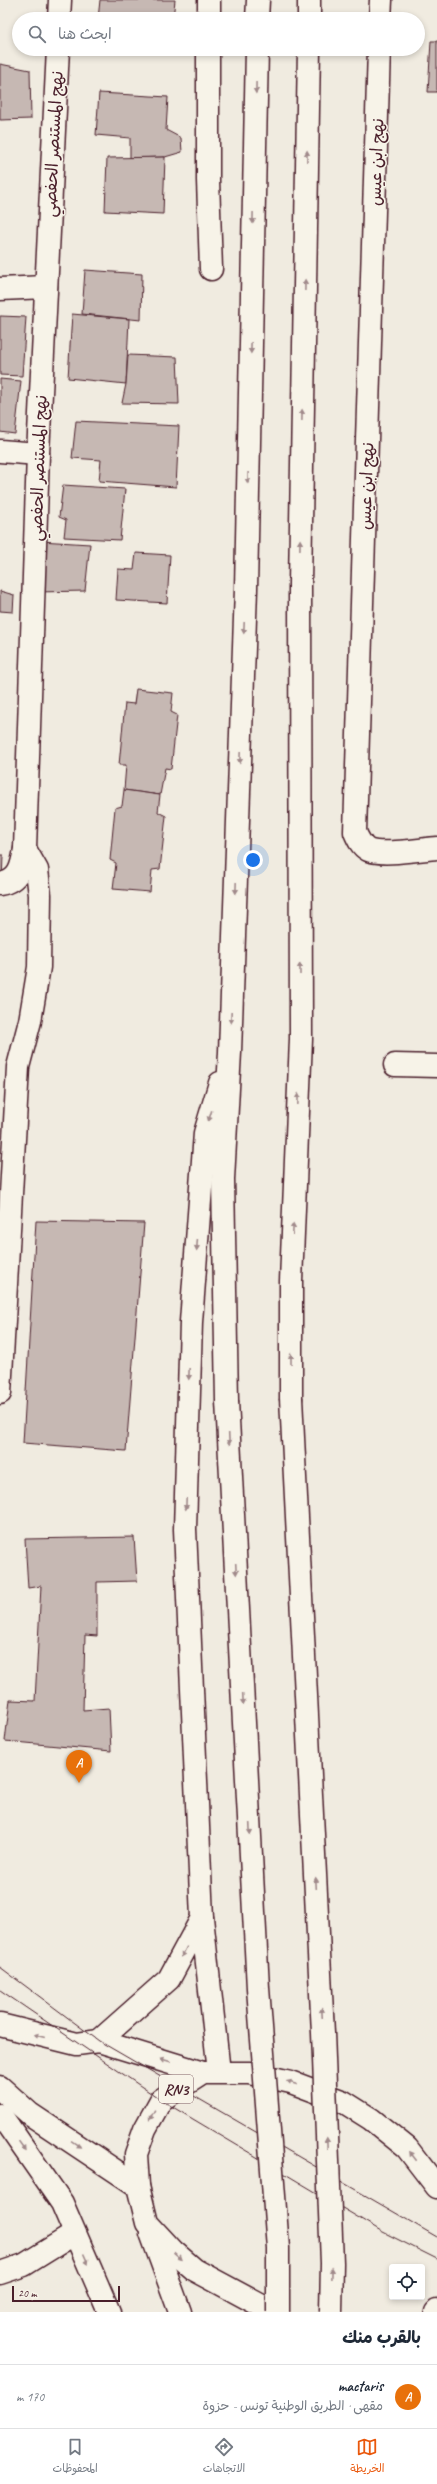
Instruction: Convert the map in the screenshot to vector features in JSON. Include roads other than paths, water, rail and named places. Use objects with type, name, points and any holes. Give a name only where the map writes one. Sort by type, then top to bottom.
[{"type":"main road","points":[[59,12],[60,0]]},
{"type":"main road","points":[[209,0],[209,12]]},
{"type":"main road","points":[[257,12],[258,0]]},
{"type":"main road","points":[[309,0],[309,12]]},
{"type":"main road","points":[[380,12],[381,0]]},
{"type":"main road","name":"نهج المستنصر الحفصي","points":[[5,883],[19,872],[25,849],[38,454],[58,56]]},
{"type":"main road","points":[[208,56],[208,180],[211,268]]},
{"type":"main road","points":[[257,56],[246,589],[230,1052],[223,1179],[227,1400],[258,1980],[278,2248],[278,2312]]},
{"type":"main road","points":[[309,56],[300,584],[301,1039],[291,1281],[291,1398],[323,2033],[332,2262],[331,2312]]},
{"type":"main road","name":"نهج ابن عيس","points":[[379,56],[355,832],[359,842],[368,850],[382,851],[437,848]]},
{"type":"main road","points":[[0,289],[46,287]]},
{"type":"main road","points":[[0,451],[38,454]]},
{"type":"main road","points":[[0,1393],[9,1067],[30,1021],[39,967],[40,895],[37,870],[25,849]]},
{"type":"main road","points":[[211,2072],[202,1918],[185,1529],[191,1322],[205,1133],[230,1052]]},
{"type":"main road","points":[[395,1065],[437,1066]]},
{"type":"main road","points":[[100,2041],[169,1979],[202,1918]]},
{"type":"main road","name":"RN3","points":[[0,2025],[77,2044],[100,2041],[211,2072],[250,2073],[291,2082],[344,2102],[371,2119],[407,2148],[437,2187]]},
{"type":"main road","name":"RN3","points":[[211,2072],[160,2100],[145,2129],[136,2154],[138,2186],[147,2223],[173,2251],[195,2270],[273,2312]]},
{"type":"main road","points":[[0,2087],[30,2114],[138,2186]]},
{"type":"main road","points":[[0,2114],[62,2203],[74,2234],[109,2312]]},
{"type":"main road","points":[[147,2223],[180,2312]]},
{"type":"main road","points":[[0,2273],[24,2264],[74,2234]]},
{"type":"tram line","points":[[0,1967],[99,2041],[437,2237]]},
{"type":"tram line","points":[[0,1990],[161,2100],[381,2231],[437,2259]]},
{"type":"place","name":"mactaris","points":[[79,1783]]}]
